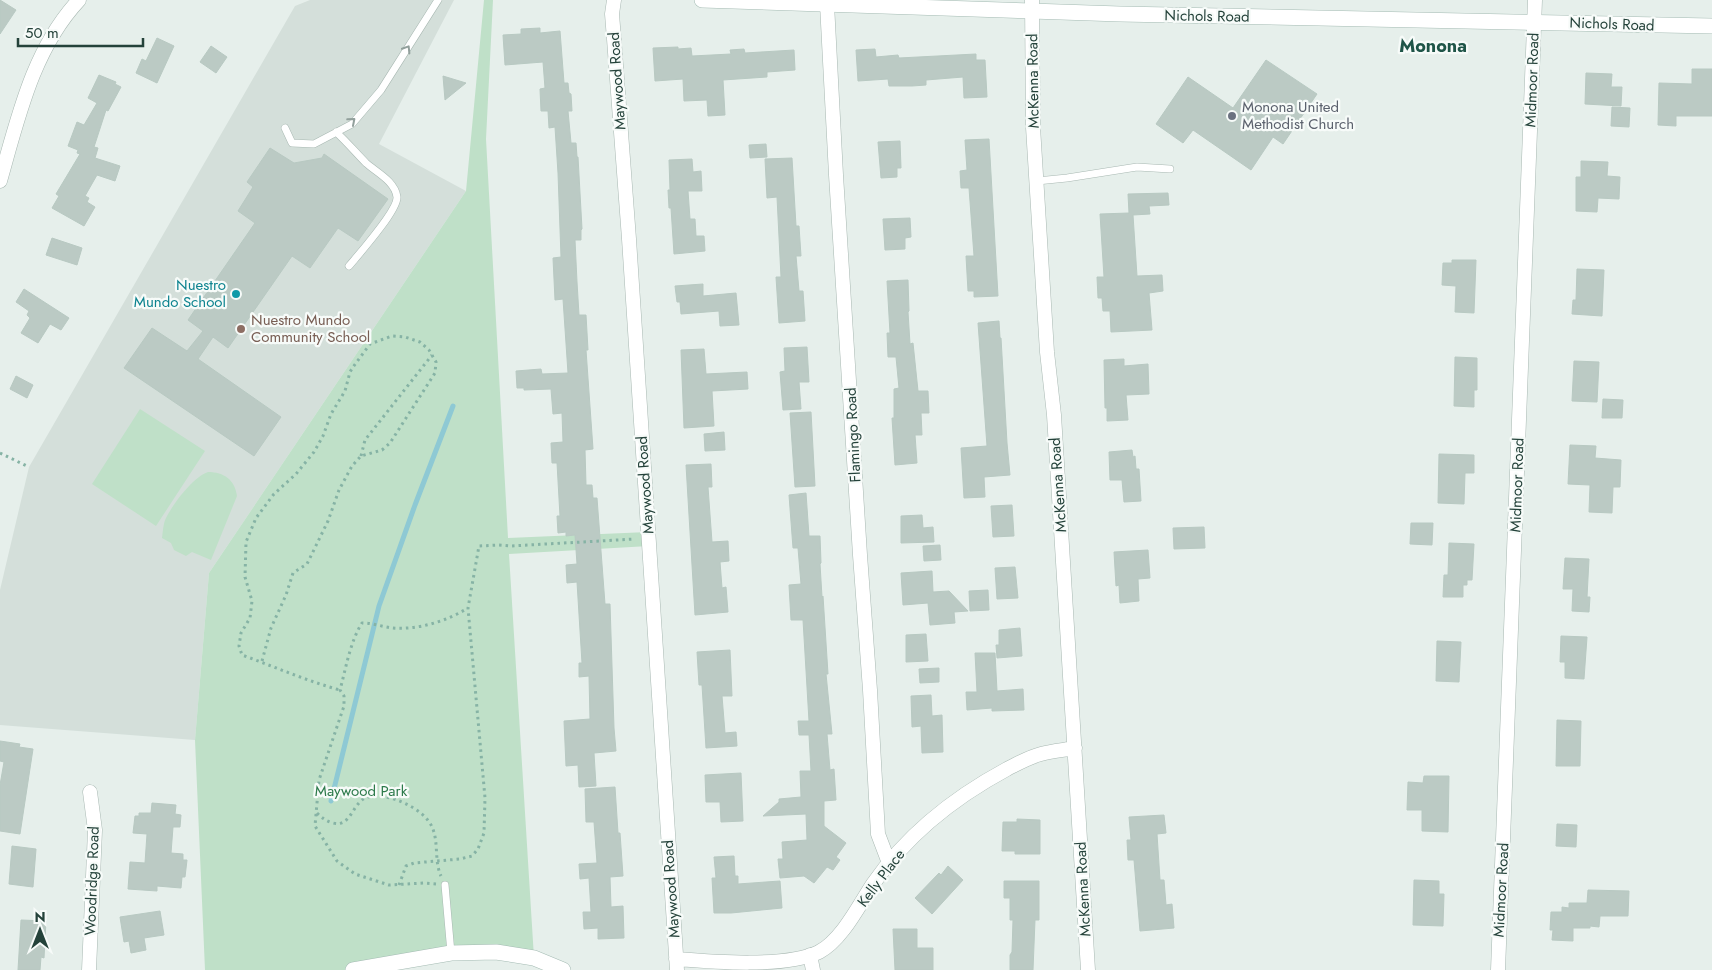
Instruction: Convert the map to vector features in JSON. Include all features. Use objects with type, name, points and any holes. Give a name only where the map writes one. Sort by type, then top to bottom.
[{"type":"street","points":[[0,181],[19,116],[38,62],[65,15],[79,0]]},
{"type":"street","name":"Maywood Road","points":[[614,0],[612,14],[629,239],[676,964]]},
{"type":"street","name":"Nichols Road","points":[[702,0],[827,4],[1032,5],[1120,14],[1712,26]]},
{"type":"street","name":"Midmoor Road","points":[[1498,970],[1535,0]]},
{"type":"street","name":"Flamingo Road","points":[[827,4],[836,175],[878,834],[889,864]]},
{"type":"street","name":"McKenna Road","points":[[1032,5],[1037,181],[1047,352],[1054,415],[1088,970]]},
{"type":"street","name":"Kelly Place","points":[[676,964],[705,961],[770,962],[810,955],[820,951],[840,933],[873,884],[927,824],[994,776],[1017,764],[1041,754],[1075,748]]},
{"type":"street","name":"Woodridge Road","points":[[89,970],[95,830],[90,792]]},
{"type":"street","points":[[353,970],[414,965],[451,954],[496,952],[534,958],[563,970]]},
{"type":"street","points":[[810,955],[813,970]]},
{"type":"lane","points":[[285,128],[292,143],[314,144],[352,124],[381,90],[438,0]]},
{"type":"lane","points":[[336,132],[366,163],[385,177],[395,191],[397,198],[393,210],[349,266]]},
{"type":"lane","points":[[1037,181],[1137,167],[1170,169]]},
{"type":"lane","points":[[445,884],[451,954]]},
{"type":"path","points":[[316,813],[323,820],[336,824],[343,823],[348,819],[358,803],[367,797],[390,798],[406,804],[422,814],[431,825],[435,839],[438,870],[445,884],[389,885],[354,874],[337,861],[315,826],[316,813],[319,780],[344,706],[344,696],[340,690],[318,684],[242,655],[239,646],[242,633],[250,618],[252,601],[245,577],[246,542],[256,518],[274,494],[296,474],[314,452],[323,436],[330,414],[345,391],[350,372],[370,344],[392,336],[406,337],[420,342],[436,362],[435,373],[406,416],[400,429],[382,450],[361,456]]},
{"type":"path","points":[[262,662],[271,628],[286,595],[293,573],[307,564],[328,522],[339,490],[352,466],[361,456],[365,440],[432,355]]},
{"type":"path","points":[[0,453],[29,467]]},
{"type":"path","points":[[399,885],[406,866],[414,863],[438,862],[472,856],[478,849],[484,833],[485,798],[468,608],[479,546],[499,544],[511,546],[648,538]]},
{"type":"path","points":[[340,690],[357,632],[362,623],[394,628],[422,626],[456,616],[468,608]]},
{"type":"shaded area","name":"Nuestro Mundo Community School","points":[[310,0],[454,0],[379,144],[466,191],[209,573],[195,740],[0,725],[0,590],[29,467],[295,6]]},
{"type":"green space","name":"Maywood Park","points":[[484,0],[493,0],[486,139],[508,538],[648,532],[649,546],[509,554],[534,958],[496,952],[353,970],[205,970],[195,740],[209,573],[466,191]]},
{"type":"green space","points":[[140,409],[205,451],[156,526],[92,484]]},
{"type":"green space","points":[[208,472],[224,475],[228,478],[236,490],[237,496],[211,560],[192,552],[186,556],[174,550],[171,543],[162,538],[165,520],[173,506],[196,479]]},
{"type":"building","points":[[0,0],[16,10],[0,34]]},
{"type":"building","points":[[540,28],[540,33],[560,31],[564,83],[568,83],[569,93],[571,94],[572,111],[568,111],[571,143],[576,143],[578,157],[582,229],[581,240],[575,240],[577,282],[579,315],[586,315],[588,350],[586,350],[593,449],[585,450],[586,485],[592,485],[593,498],[597,498],[605,604],[610,604],[616,751],[594,753],[596,786],[579,787],[578,765],[566,766],[564,721],[590,719],[589,676],[579,677],[579,663],[582,663],[577,582],[567,583],[566,565],[577,564],[575,535],[566,536],[566,532],[558,533],[557,516],[560,516],[557,463],[552,463],[551,443],[563,442],[562,413],[553,414],[551,389],[524,390],[524,388],[517,388],[516,371],[541,369],[542,374],[568,373],[563,299],[555,300],[553,258],[561,257],[558,173],[555,127],[549,128],[548,111],[541,111],[540,89],[545,88],[543,62],[505,65],[503,35],[521,34],[521,29]]},
{"type":"building","points":[[157,38],[174,46],[157,83],[136,73],[142,59],[146,61]]},
{"type":"building","points":[[211,46],[227,57],[216,73],[200,62]]},
{"type":"building","points":[[678,47],[678,49],[691,48],[692,56],[731,54],[730,50],[744,49],[745,53],[794,50],[795,70],[767,72],[767,77],[723,80],[725,115],[708,116],[707,100],[684,101],[683,79],[655,81],[653,48]]},
{"type":"building","points":[[875,49],[876,57],[898,55],[899,58],[976,54],[976,60],[985,60],[987,97],[964,98],[963,77],[926,80],[926,85],[912,86],[889,86],[888,79],[858,81],[856,50]]},
{"type":"building","name":"Monona United Methodist Church","points":[[1266,60],[1317,94],[1283,144],[1273,137],[1251,170],[1193,130],[1183,143],[1156,124],[1188,77],[1233,108]]},
{"type":"building","points":[[1692,69],[1712,69],[1712,116],[1676,116],[1676,126],[1658,125],[1659,83],[1692,84]]},
{"type":"building","points":[[1586,73],[1612,74],[1611,87],[1622,87],[1621,106],[1585,104]]},
{"type":"building","points":[[99,75],[116,82],[115,84],[121,87],[108,111],[106,110],[94,147],[98,148],[95,158],[120,166],[115,181],[97,175],[85,196],[89,198],[87,202],[95,207],[84,226],[52,208],[59,196],[56,194],[80,154],[77,153],[78,150],[68,146],[77,122],[84,125],[97,103],[88,98]]},
{"type":"building","points":[[443,76],[466,83],[445,100]]},
{"type":"building","points":[[1612,107],[1630,108],[1629,127],[1611,126]]},
{"type":"building","points":[[989,139],[998,296],[974,297],[974,291],[968,291],[966,256],[974,256],[969,188],[961,188],[960,171],[967,170],[965,140]]},
{"type":"building","points":[[900,141],[901,168],[897,168],[897,177],[881,178],[878,142]]},
{"type":"building","points":[[766,144],[767,157],[750,158],[749,145]]},
{"type":"building","name":"Nuestro Mundo School","points":[[270,148],[294,163],[322,158],[324,154],[388,199],[358,241],[338,228],[310,268],[292,256],[228,348],[213,337],[198,359],[281,417],[254,456],[124,368],[152,328],[187,351],[203,331],[188,320],[255,223],[238,211],[253,187],[247,182]]},
{"type":"building","points":[[792,158],[796,226],[799,226],[801,256],[796,256],[799,291],[803,291],[805,321],[779,323],[776,277],[781,277],[777,197],[767,198],[765,159]]},
{"type":"building","points":[[692,159],[693,172],[701,171],[702,191],[688,191],[690,219],[695,219],[696,236],[704,236],[705,251],[674,254],[668,190],[670,190],[669,160]]},
{"type":"building","points":[[1581,161],[1608,162],[1607,176],[1620,177],[1619,199],[1598,198],[1597,212],[1576,211],[1576,177],[1581,177]]},
{"type":"building","points":[[1168,193],[1169,205],[1149,206],[1150,214],[1133,215],[1137,276],[1162,275],[1163,291],[1149,293],[1152,330],[1111,332],[1110,311],[1103,311],[1102,298],[1098,298],[1097,277],[1104,277],[1100,214],[1129,213],[1128,194]]},
{"type":"building","points":[[910,218],[911,237],[905,238],[905,249],[885,250],[883,219]]},
{"type":"building","points":[[52,238],[82,248],[77,265],[46,255]]},
{"type":"building","points":[[1452,260],[1476,260],[1474,313],[1455,312],[1456,286],[1442,285],[1443,263],[1452,263]]},
{"type":"building","points":[[1577,269],[1604,270],[1602,316],[1572,314],[1573,300],[1576,300]]},
{"type":"building","points":[[908,280],[910,344],[913,343],[918,391],[928,391],[929,413],[921,413],[922,435],[915,435],[917,463],[895,465],[892,418],[894,418],[894,389],[899,388],[896,357],[888,357],[887,333],[890,333],[887,281]]},
{"type":"building","points":[[703,284],[703,296],[736,293],[739,325],[720,326],[719,311],[681,314],[680,302],[677,302],[675,286]]},
{"type":"building","points":[[24,289],[69,318],[61,330],[50,324],[38,343],[21,333],[30,318],[27,315],[29,311],[16,302]]},
{"type":"building","points":[[999,321],[1010,475],[984,477],[985,497],[964,498],[961,448],[987,446],[978,323]]},
{"type":"building","points":[[807,347],[809,382],[799,382],[801,409],[783,410],[780,372],[785,371],[784,348]]},
{"type":"building","points":[[704,349],[706,374],[747,372],[748,389],[712,391],[714,426],[684,428],[681,350]]},
{"type":"building","points":[[1455,357],[1477,358],[1477,390],[1474,390],[1474,407],[1454,406]]},
{"type":"building","points":[[1124,359],[1124,366],[1148,364],[1149,394],[1126,395],[1128,420],[1107,421],[1104,360]]},
{"type":"building","points":[[1574,361],[1599,362],[1597,402],[1572,401]]},
{"type":"building","points":[[16,376],[33,385],[27,398],[10,389]]},
{"type":"building","points":[[1603,399],[1623,400],[1622,418],[1602,418]]},
{"type":"building","points":[[811,412],[815,486],[795,487],[790,413]]},
{"type":"building","points":[[724,432],[725,450],[705,451],[704,434]]},
{"type":"building","points":[[1570,445],[1596,446],[1595,458],[1621,460],[1620,487],[1613,487],[1612,513],[1589,512],[1590,485],[1568,484]]},
{"type":"building","points":[[1132,450],[1133,457],[1135,456],[1136,469],[1139,469],[1141,501],[1124,502],[1122,480],[1110,480],[1109,452]]},
{"type":"building","points":[[1439,454],[1474,455],[1474,473],[1465,473],[1464,504],[1438,503]]},
{"type":"building","points":[[711,464],[712,487],[708,487],[712,542],[728,541],[729,561],[720,562],[722,588],[726,587],[728,612],[695,615],[686,465]]},
{"type":"building","points":[[806,493],[809,536],[820,536],[820,564],[828,674],[826,674],[832,734],[827,734],[830,770],[834,769],[836,800],[824,801],[824,826],[846,843],[836,857],[840,860],[833,870],[827,867],[814,883],[804,876],[780,878],[778,859],[783,859],[782,842],[807,840],[806,814],[763,816],[779,802],[779,799],[801,797],[800,771],[811,771],[809,735],[799,735],[798,721],[809,721],[803,620],[791,620],[789,585],[801,584],[798,548],[793,548],[789,495]]},
{"type":"building","points":[[1012,505],[1014,536],[993,537],[991,506]]},
{"type":"building","points":[[922,515],[923,528],[933,527],[934,542],[901,543],[901,516]]},
{"type":"building","points":[[1411,523],[1433,523],[1432,545],[1410,544]]},
{"type":"building","points":[[1204,527],[1205,548],[1174,549],[1173,528]]},
{"type":"building","points":[[1449,543],[1474,544],[1472,580],[1467,580],[1467,585],[1463,585],[1463,597],[1443,597],[1444,575],[1448,575]]},
{"type":"building","points":[[940,545],[941,560],[924,561],[923,546]]},
{"type":"building","points":[[1148,550],[1150,578],[1138,579],[1139,601],[1120,603],[1119,585],[1116,586],[1114,552]]},
{"type":"building","points":[[1565,558],[1589,559],[1587,597],[1590,597],[1589,612],[1572,611],[1573,589],[1563,589]]},
{"type":"building","points":[[1015,567],[1018,598],[997,599],[995,568]]},
{"type":"building","points":[[932,571],[933,592],[949,591],[968,611],[954,612],[955,623],[930,625],[928,603],[903,605],[901,573]]},
{"type":"building","points":[[988,590],[989,610],[970,611],[969,591]]},
{"type":"building","points":[[1020,628],[1022,656],[997,658],[996,645],[999,645],[999,630]]},
{"type":"building","points":[[926,634],[928,661],[906,662],[906,635]]},
{"type":"building","points":[[1561,636],[1587,637],[1584,679],[1565,678],[1565,662],[1560,662]]},
{"type":"building","points":[[1437,641],[1461,642],[1459,682],[1436,681]]},
{"type":"building","points":[[730,650],[732,696],[722,696],[725,733],[736,732],[737,746],[706,748],[702,685],[699,685],[697,652]]},
{"type":"building","points":[[975,653],[995,653],[997,691],[1023,689],[1024,710],[992,711],[992,708],[967,710],[966,692],[977,692]]},
{"type":"building","points":[[939,668],[939,682],[920,683],[919,669]]},
{"type":"building","points":[[931,695],[932,716],[942,715],[943,752],[922,753],[921,726],[912,727],[911,696]]},
{"type":"building","points":[[1557,720],[1581,721],[1580,766],[1556,766]]},
{"type":"building","points":[[0,741],[20,744],[19,747],[33,749],[20,834],[0,831],[0,785],[4,762],[0,761]]},
{"type":"building","points":[[741,773],[743,821],[721,822],[720,802],[706,802],[705,775]]},
{"type":"building","points":[[1424,776],[1449,776],[1448,832],[1422,831],[1422,810],[1407,810],[1408,782],[1423,783]]},
{"type":"building","points":[[615,787],[623,876],[610,877],[611,907],[623,906],[624,938],[598,939],[598,928],[584,929],[583,912],[591,912],[589,878],[580,879],[579,864],[597,863],[594,822],[586,822],[585,789]]},
{"type":"building","points":[[152,803],[176,805],[175,814],[181,815],[180,827],[173,827],[171,853],[183,854],[183,860],[187,860],[185,877],[182,877],[181,888],[157,886],[157,891],[128,889],[130,862],[145,863],[147,834],[133,833],[135,816],[139,816],[139,813],[151,813]]},
{"type":"building","points":[[1164,815],[1166,833],[1157,834],[1160,880],[1164,880],[1166,905],[1172,904],[1174,928],[1140,931],[1134,860],[1128,860],[1127,840],[1131,840],[1129,817]]},
{"type":"building","points":[[1017,819],[1040,820],[1040,854],[1015,854],[1015,851],[1002,851],[1003,822],[1017,822]]},
{"type":"building","points":[[1557,824],[1577,825],[1576,847],[1556,846]]},
{"type":"building","points":[[12,846],[36,849],[33,887],[9,884]]},
{"type":"building","points":[[734,856],[735,876],[738,876],[738,884],[780,881],[782,908],[714,913],[712,878],[716,878],[714,857]]},
{"type":"building","points":[[948,866],[963,880],[932,914],[915,898],[939,873],[941,875]]},
{"type":"building","points":[[1414,880],[1439,881],[1439,894],[1444,894],[1443,926],[1413,925]]},
{"type":"building","points":[[1004,881],[1039,881],[1039,920],[1035,920],[1033,970],[1010,970],[1013,920],[1010,920],[1010,898],[1004,898]]},
{"type":"building","points":[[1588,890],[1629,891],[1628,916],[1600,916],[1599,927],[1573,928],[1573,941],[1552,940],[1553,930],[1550,930],[1551,912],[1562,912],[1562,907],[1569,908],[1569,903],[1587,903]]},
{"type":"building","points":[[160,911],[164,935],[144,938],[146,950],[131,953],[129,941],[124,942],[120,917]]},
{"type":"building","points":[[21,920],[46,921],[44,958],[41,957],[40,970],[18,970]]},
{"type":"building","points":[[893,929],[917,929],[917,948],[933,948],[933,970],[895,970]]},
{"type":"waterway","points":[[331,801],[379,606],[453,406]]},
{"type":"place","name":"Monona United Methodist Church","points":[[1232,116]]},
{"type":"place","name":"Nuestro Mundo School","points":[[236,294]]},
{"type":"place","name":"Nuestro Mundo Community School","points":[[241,329]]},
{"type":"district","name":"Monona","points":[[1433,46]]}]
